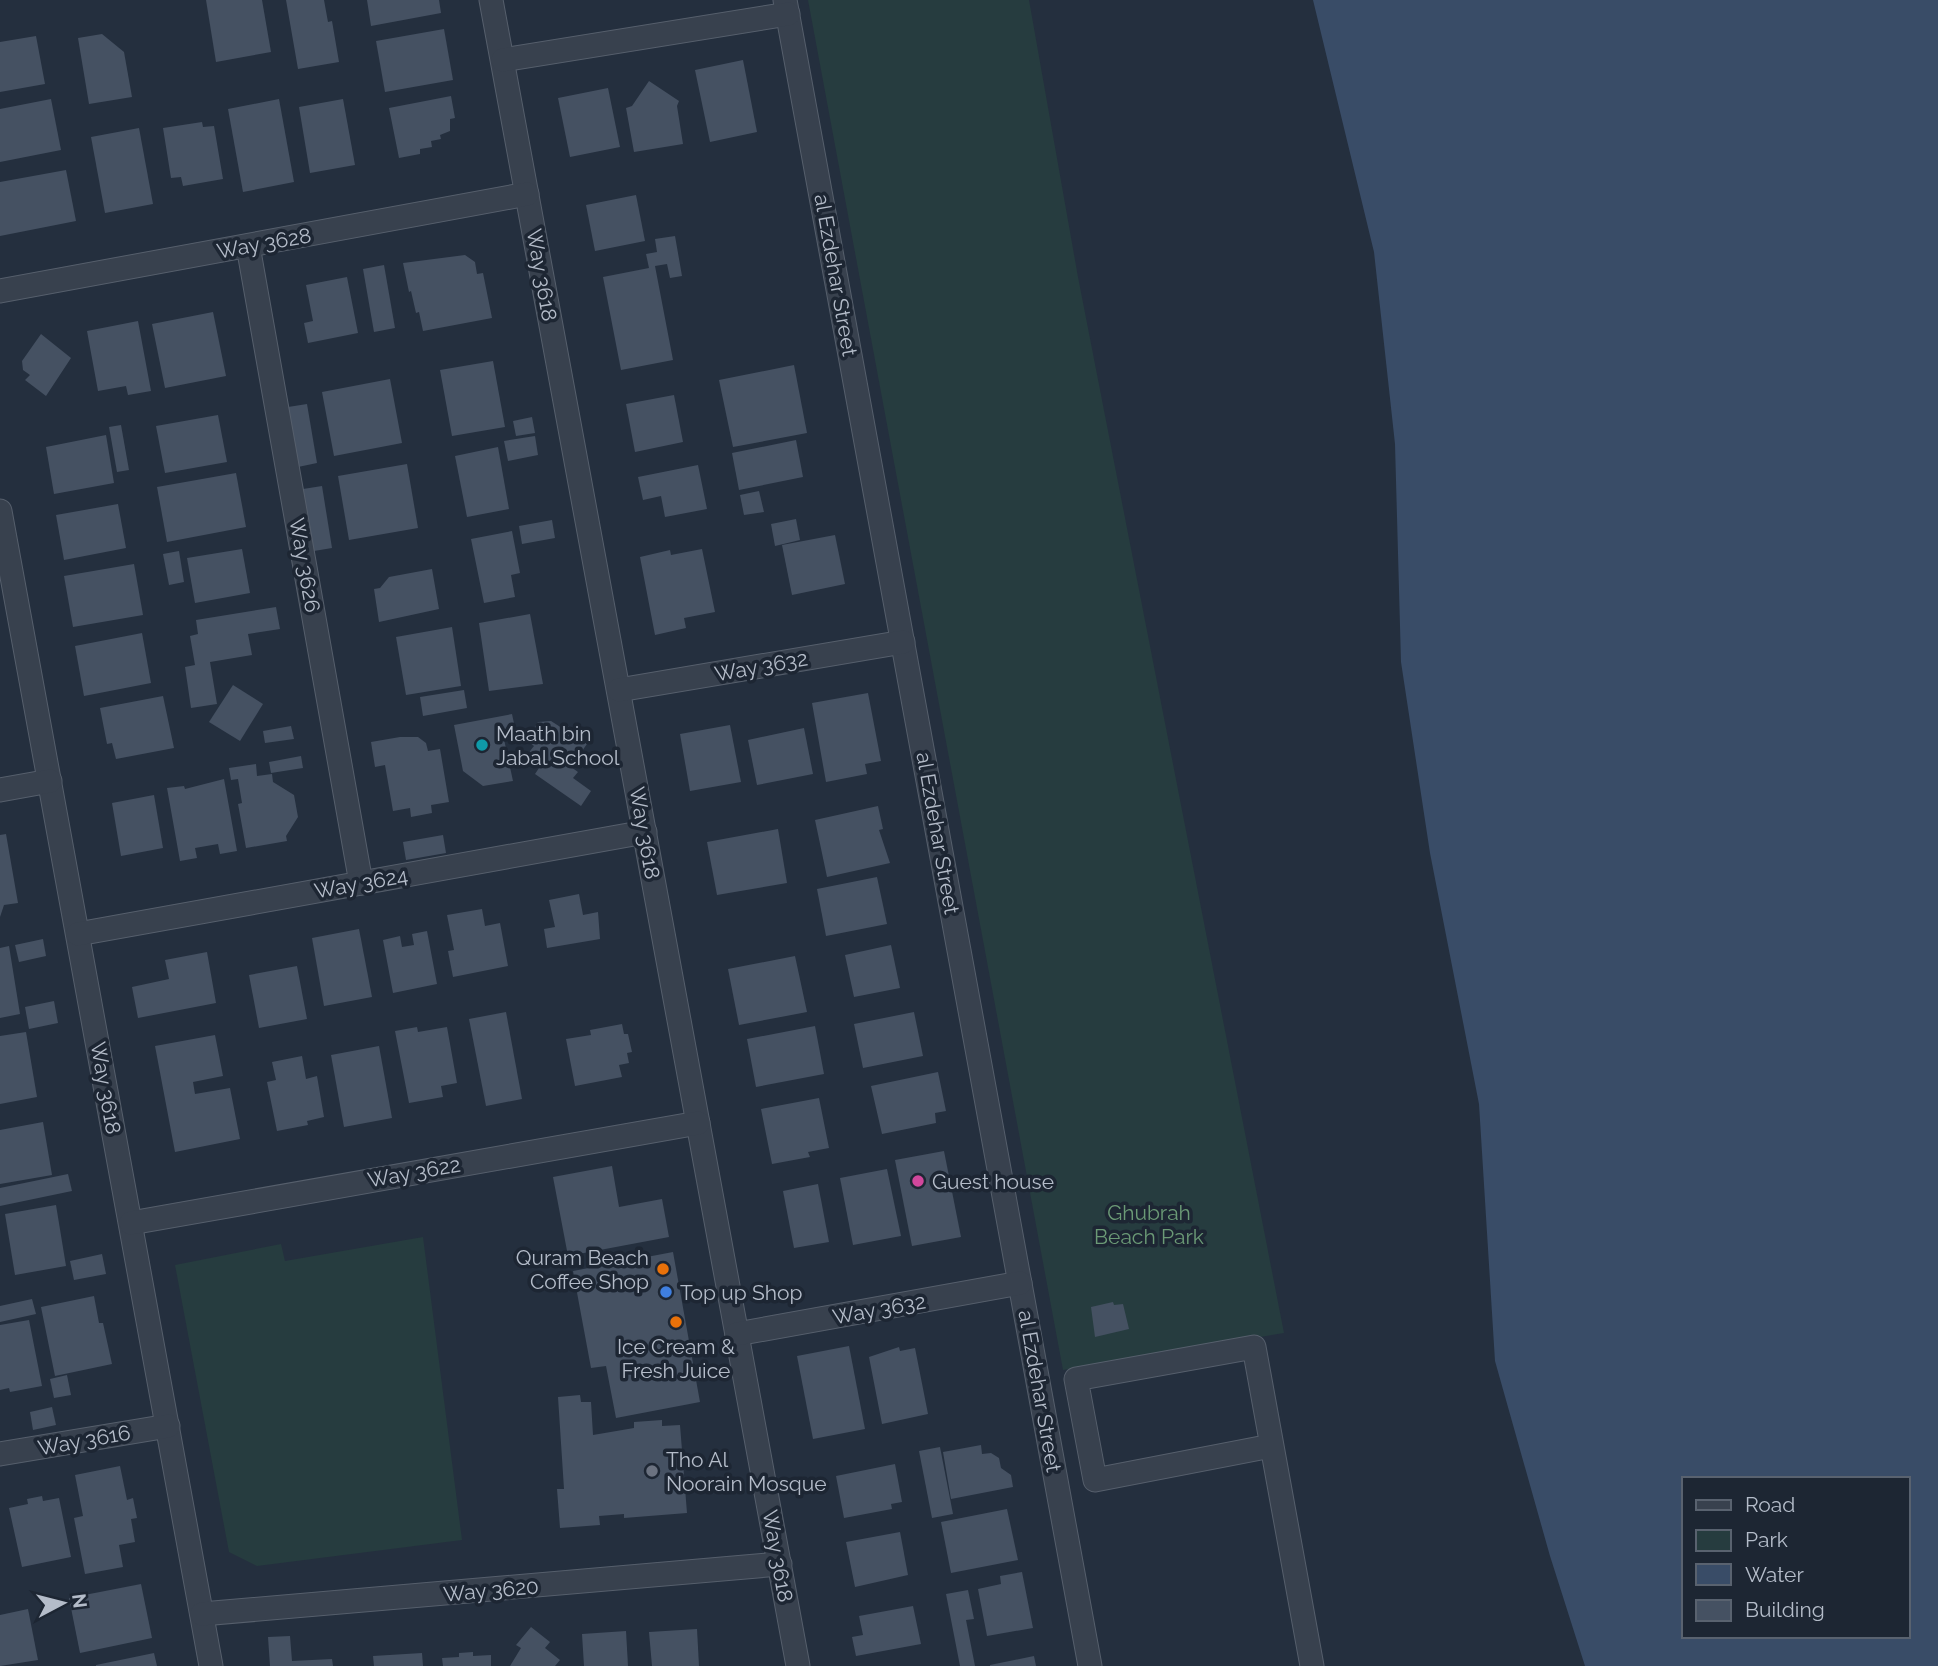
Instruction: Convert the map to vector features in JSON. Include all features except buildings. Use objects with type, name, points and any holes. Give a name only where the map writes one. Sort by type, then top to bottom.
[{"type":"street","name":"Way 3618","points":[[491,0],[798,1666]]},
{"type":"street","points":[[503,60],[787,7]]},
{"type":"street","name":"al Ezdehar Street","points":[[787,7],[1090,1666]]},
{"type":"street","name":"Way 3628","points":[[0,291],[527,194]]},
{"type":"street","name":"Way 3626","points":[[248,246],[361,883]]},
{"type":"street","name":"Way 3618","points":[[0,511],[212,1666]]},
{"type":"street","name":"Way 3632","points":[[619,690],[902,642]]},
{"type":"street","points":[[0,790],[50,781]]},
{"type":"street","name":"Way 3624","points":[[78,934],[645,832]]},
{"type":"street","name":"Way 3622","points":[[131,1223],[698,1123]]},
{"type":"street","name":"Way 3632","points":[[737,1334],[1020,1283]]},
{"type":"street","points":[[1271,1446],[1095,1480],[1076,1379],[1254,1347],[1312,1666]]},
{"type":"street","name":"Way 3616","points":[[0,1454],[168,1426]]},
{"type":"street","name":"Way 3620","points":[[202,1614],[780,1564]]},
{"type":"green space","name":"Ghubrah Beach Park","points":[[808,0],[1029,0],[1078,277],[1284,1333],[1063,1370]]},
{"type":"green space","points":[[423,1237],[462,1540],[257,1566],[229,1552],[175,1265],[281,1244],[285,1261]]},
{"type":"water","points":[[1313,0],[1938,0],[1938,1666],[1585,1666],[1550,1556],[1495,1361],[1479,1104],[1430,853],[1401,662],[1395,444],[1374,252]]},
{"type":"place","name":"Maath bin Jabal School","points":[[482,745]]},
{"type":"place","name":"Guest house","points":[[918,1181]]},
{"type":"place","name":"Quram Beach Coffee Shop","points":[[663,1269]]},
{"type":"place","name":"Top up Shop","points":[[666,1292]]},
{"type":"place","name":"Ice Cream & Fresh Juice","points":[[676,1322]]},
{"type":"place","name":"Tho Al Noorain Mosque","points":[[652,1471]]}]
